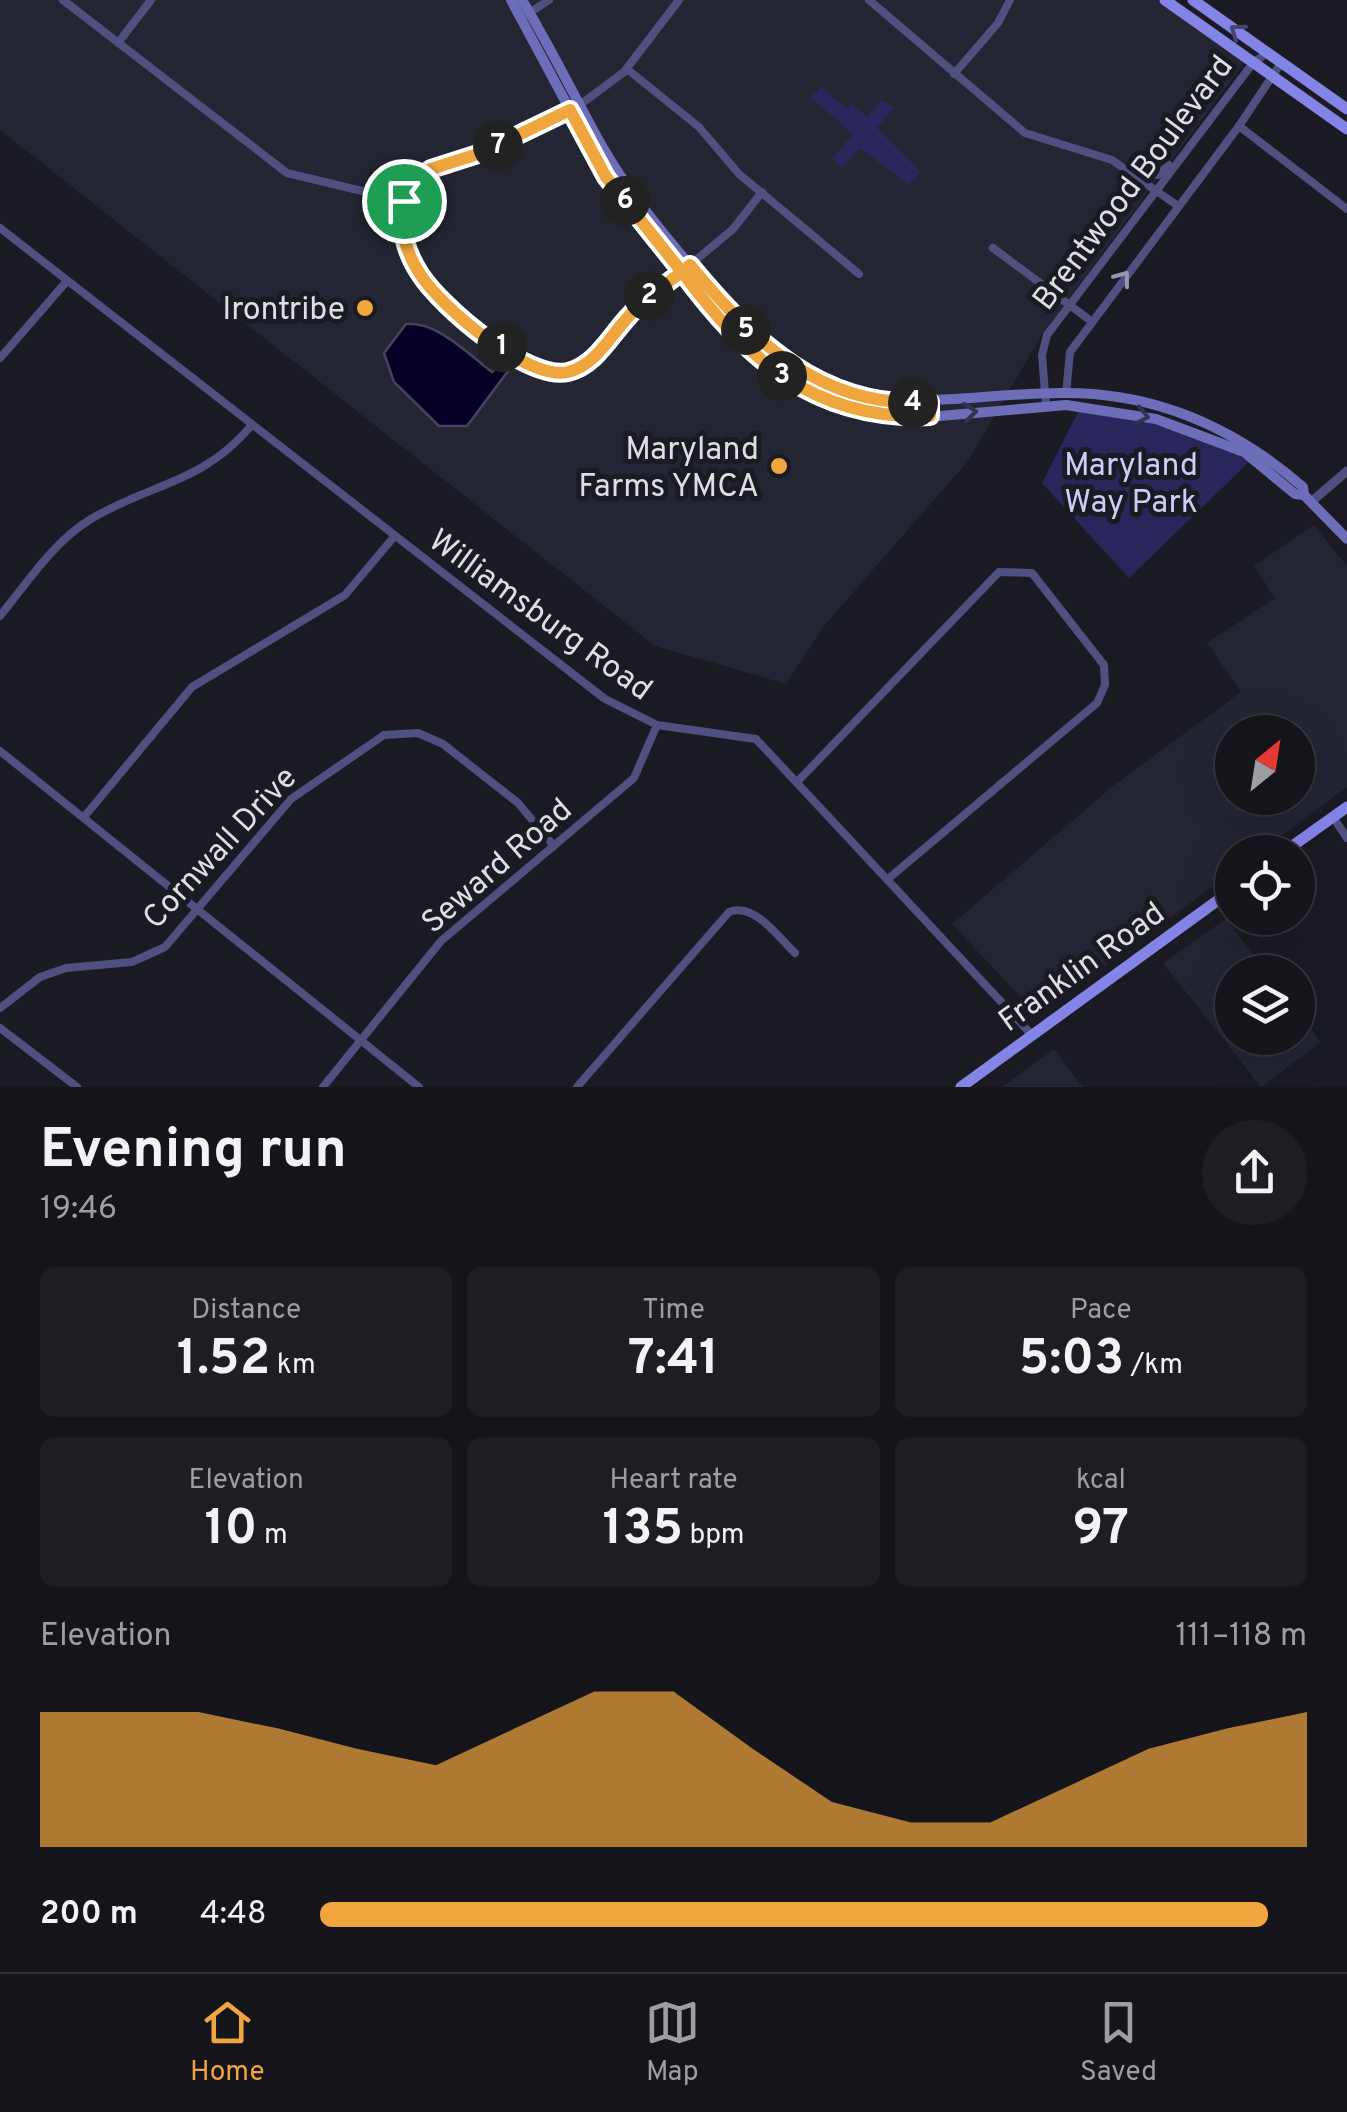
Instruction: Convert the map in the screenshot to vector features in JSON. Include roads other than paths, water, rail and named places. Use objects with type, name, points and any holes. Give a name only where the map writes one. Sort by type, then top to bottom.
[{"type":"main road","points":[[1165,0],[1347,129]]},
{"type":"main road","points":[[1193,0],[1347,109]]},
{"type":"main road","points":[[522,6],[620,175],[748,353],[819,395],[870,412],[930,416],[1045,399],[1066,392],[1111,395],[1210,422],[1267,455],[1303,487],[1308,499],[1347,539]]},
{"type":"main road","points":[[522,6],[606,177],[758,342],[815,378],[873,397],[930,402],[1045,399],[1156,419],[1244,452],[1295,494],[1308,499]]},
{"type":"main road","points":[[570,110],[582,104]]},
{"type":"main road","points":[[748,353],[758,342]]},
{"type":"main road","points":[[870,412],[873,397]]},
{"type":"main road","points":[[930,402],[930,416]]},
{"type":"main road","points":[[1205,436],[1210,422]]},
{"type":"main road","points":[[1308,835],[1347,807]]},
{"type":"main road","name":"Franklin Road","points":[[961,1087],[1215,902]]},
{"type":"street","points":[[63,0],[287,173],[404,201]]},
{"type":"street","points":[[118,43],[151,0]]},
{"type":"street","points":[[522,6],[548,0]]},
{"type":"street","points":[[582,104],[627,70],[680,0]]},
{"type":"street","points":[[869,0],[1030,136],[1104,157],[1178,206]]},
{"type":"street","points":[[954,74],[1000,20],[1010,0]]},
{"type":"street","name":"Brentwood Boulevard","points":[[1045,399],[1042,355],[1047,336],[1180,156],[1254,63],[1267,53]]},
{"type":"street","name":"Brentwood Boulevard","points":[[1066,405],[1070,352],[1239,126],[1281,63]]},
{"type":"street","points":[[627,70],[699,127],[718,153],[859,274]]},
{"type":"street","points":[[570,110],[481,153],[431,169],[414,181],[404,201],[406,242],[430,288],[506,350],[543,372],[571,371],[589,362],[631,314],[733,229],[762,192]]},
{"type":"street","points":[[1239,126],[1347,208]]},
{"type":"street","points":[[1129,170],[1158,175],[1180,156]]},
{"type":"street","name":"Williamsburg Road","points":[[0,228],[393,538],[605,699],[657,726],[756,739],[1032,1035]]},
{"type":"street","points":[[993,248],[1091,321]]},
{"type":"street","points":[[0,358],[68,281]]},
{"type":"street","points":[[0,616],[74,530],[208,467],[228,454],[252,426]]},
{"type":"street","points":[[1308,499],[1347,471]]},
{"type":"street","points":[[84,818],[192,686],[345,595],[393,538]]},
{"type":"street","points":[[798,781],[999,572],[1032,574],[1104,666],[1105,684],[1096,702],[888,878]]},
{"type":"street","name":"Seward Road","points":[[323,1087],[441,941],[634,778],[657,726]]},
{"type":"street","name":"Cornwall Drive","points":[[0,1008],[40,977],[66,968],[132,962],[152,954],[180,934],[290,799],[369,742],[391,734],[418,733],[443,744],[508,793],[554,846]]},
{"type":"street","points":[[0,751],[419,1087]]},
{"type":"street","points":[[1333,818],[1347,838]]},
{"type":"street","points":[[577,1087],[729,912],[738,908],[751,912],[795,953]]},
{"type":"street","points":[[0,1028],[77,1087]]},
{"type":"place","name":"Irontribe","points":[[365,308]]},
{"type":"place","name":"Maryland Farms YMCA","points":[[779,466]]},
{"type":"park label","name":"Maryland Way Park","points":[[1131,482]]}]
